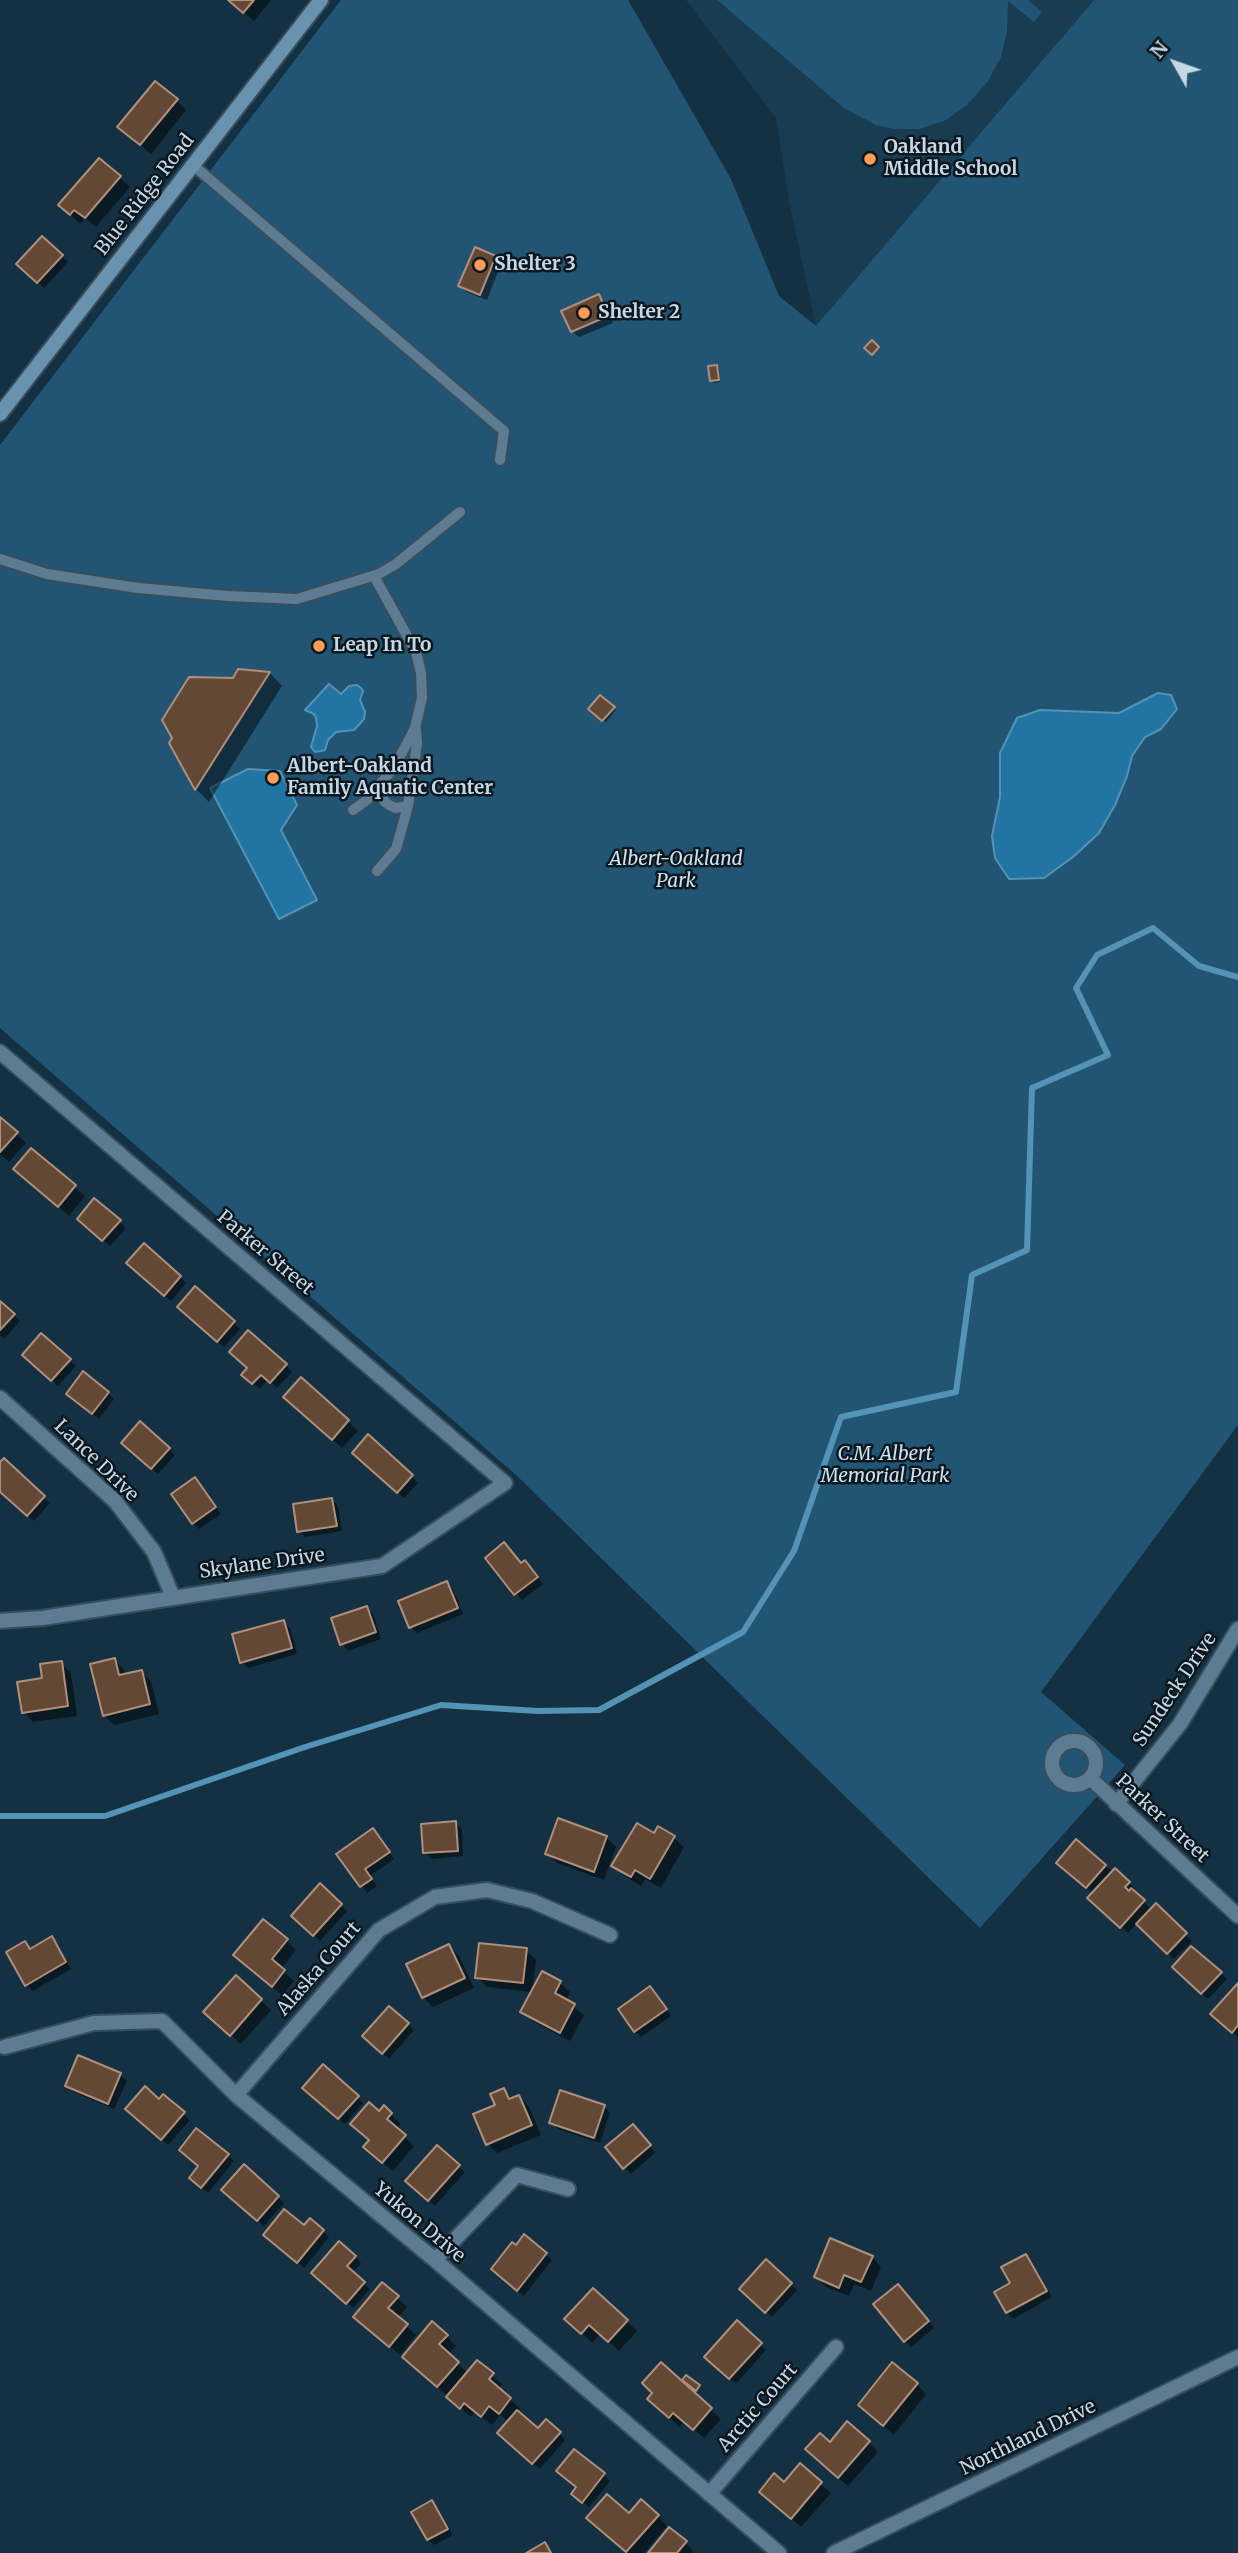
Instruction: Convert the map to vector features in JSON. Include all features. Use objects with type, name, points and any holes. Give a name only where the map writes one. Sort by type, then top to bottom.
[{"type":"street","name":"Blue Ridge Road","points":[[0,414],[321,0]]},
{"type":"street","name":"Parker Street","points":[[0,1052],[505,1483]]},
{"type":"street","name":"Lance Drive","points":[[0,1398],[115,1502],[154,1552],[173,1597]]},
{"type":"street","name":"Skylane Drive","points":[[0,1621],[41,1618],[382,1566],[505,1483]]},
{"type":"street","name":"Sundeck Drive","points":[[1116,1804],[1180,1724],[1238,1629]]},
{"type":"street","name":"Parker Street","points":[[1090,1778],[1238,1916]]},
{"type":"street","name":"Alaska Court","points":[[236,2095],[379,1930],[435,1896],[487,1890],[532,1901],[610,1935]]},
{"type":"street","name":"Yukon Drive","points":[[4,2047],[94,2023],[162,2021],[236,2095],[435,2260],[779,2553]]},
{"type":"street","points":[[435,2260],[517,2175],[568,2189]]},
{"type":"street","name":"Arctic Court","points":[[709,2494],[836,2347]]},
{"type":"street","name":"Northland Drive","points":[[834,2553],[1238,2357]]},
{"type":"lane","points":[[193,165],[504,430],[500,460]]},
{"type":"lane","points":[[0,559],[47,574],[138,588],[297,599],[374,576],[396,564],[460,512]]},
{"type":"lane","points":[[353,810],[366,800],[395,766],[415,728],[422,698],[421,673],[416,652],[374,576]]},
{"type":"lane","points":[[377,871],[396,849],[408,806],[417,743],[415,728]]},
{"type":"lane","points":[[376,789],[386,803],[395,808],[408,806]]},
{"type":"shaded area","name":"Oakland Middle School","points":[[686,0],[1094,0],[816,327],[789,201],[776,118]]},
{"type":"shaded area","points":[[329,684],[341,694],[349,686],[357,685],[361,688],[363,691],[360,700],[365,712],[364,719],[354,730],[336,732],[328,740],[325,750],[315,752],[311,747],[317,726],[316,718],[305,710]]},
{"type":"shaded area","points":[[1158,693],[1171,695],[1177,709],[1161,729],[1145,737],[1132,756],[1115,805],[1099,833],[1073,857],[1044,878],[1009,879],[995,858],[992,836],[1000,797],[1000,753],[1017,718],[1040,710],[1119,713]]},
{"type":"shaded area","points":[[248,769],[280,771],[297,805],[281,830],[317,900],[279,919],[210,788]]},
{"type":"green space","name":"Albert-Oakland Park","points":[[341,0],[628,0],[731,179],[779,296],[816,326],[1094,0],[1238,0],[1238,1425],[1041,1692],[1125,1765],[980,1928],[515,1474],[0,1028],[0,445]]},
{"type":"green space","points":[[717,0],[1028,0],[1042,12],[1034,22],[1008,1],[1007,31],[1001,57],[988,81],[967,105],[946,120],[919,129],[894,129],[876,125],[844,108]]},
{"type":"building","points":[[228,0],[254,0],[243,13]]},
{"type":"building","points":[[155,81],[178,99],[140,145],[117,127]]},
{"type":"building","points":[[99,158],[121,176],[85,218],[74,210],[70,215],[58,205]]},
{"type":"building","points":[[42,236],[63,255],[37,283],[16,264]]},
{"type":"building","name":"Shelter 3","points":[[475,247],[496,256],[480,295],[458,286]]},
{"type":"building","name":"Shelter 2","points":[[599,294],[608,316],[571,332],[561,311]]},
{"type":"building","points":[[872,340],[879,347],[872,355],[864,348]]},
{"type":"building","points":[[717,365],[719,380],[710,381],[708,366]]},
{"type":"building","points":[[238,669],[270,672],[195,790],[169,743],[172,738],[162,720],[189,677],[233,678]]},
{"type":"building","points":[[600,695],[615,707],[602,721],[588,709]]},
{"type":"building","points":[[0,1117],[18,1132],[0,1152]]},
{"type":"building","points":[[31,1148],[76,1185],[58,1207],[13,1169]]},
{"type":"building","points":[[94,1198],[121,1220],[102,1241],[77,1219]]},
{"type":"building","points":[[144,1243],[181,1276],[164,1296],[126,1263]]},
{"type":"building","points":[[195,1286],[235,1321],[217,1342],[177,1307]]},
{"type":"building","points":[[0,1301],[15,1314],[0,1330]]},
{"type":"building","points":[[248,1330],[287,1364],[270,1383],[261,1375],[252,1384],[241,1375],[247,1368],[229,1352]]},
{"type":"building","points":[[41,1333],[71,1359],[51,1381],[22,1355]]},
{"type":"building","points":[[83,1371],[109,1392],[92,1414],[66,1394]]},
{"type":"building","points":[[301,1377],[349,1420],[332,1440],[283,1397]]},
{"type":"building","points":[[140,1421],[170,1448],[151,1469],[121,1443]]},
{"type":"building","points":[[368,1434],[413,1475],[397,1493],[352,1453]]},
{"type":"building","points":[[4,1458],[45,1496],[27,1516],[0,1492],[0,1462]]},
{"type":"building","points":[[195,1477],[216,1507],[192,1524],[171,1494]]},
{"type":"building","points":[[332,1498],[337,1526],[297,1532],[293,1504]]},
{"type":"building","points":[[504,1542],[521,1563],[525,1560],[538,1577],[514,1595],[485,1558]]},
{"type":"building","points":[[447,1581],[458,1608],[409,1628],[398,1601]]},
{"type":"building","points":[[367,1606],[376,1632],[340,1645],[331,1618]]},
{"type":"building","points":[[284,1620],[292,1648],[240,1663],[232,1634]]},
{"type":"building","points":[[115,1658],[119,1675],[142,1670],[150,1704],[103,1716],[90,1664]]},
{"type":"building","points":[[62,1661],[68,1706],[22,1713],[17,1682],[42,1678],[40,1664]]},
{"type":"building","points":[[558,1818],[607,1836],[594,1872],[545,1854]]},
{"type":"building","points":[[456,1821],[458,1851],[423,1853],[421,1824]]},
{"type":"building","points":[[637,1823],[654,1833],[658,1826],[675,1836],[650,1879],[635,1870],[631,1877],[611,1866]]},
{"type":"building","points":[[373,1828],[390,1852],[365,1869],[372,1879],[360,1887],[336,1854]]},
{"type":"building","points":[[1076,1839],[1106,1865],[1086,1888],[1056,1863]]},
{"type":"building","points":[[1115,1868],[1130,1882],[1125,1887],[1129,1891],[1131,1888],[1145,1900],[1120,1928],[1087,1898]]},
{"type":"building","points":[[320,1883],[342,1904],[313,1936],[291,1916]]},
{"type":"building","points":[[1156,1903],[1187,1933],[1167,1954],[1136,1924]]},
{"type":"building","points":[[263,1919],[288,1939],[272,1959],[285,1970],[272,1987],[233,1955]]},
{"type":"building","points":[[52,1936],[66,1962],[25,1986],[6,1952],[25,1941],[30,1949]]},
{"type":"building","points":[[479,1943],[527,1948],[523,1983],[475,1978]]},
{"type":"building","points":[[449,1944],[465,1978],[422,1998],[406,1964]]},
{"type":"building","points":[[1191,1946],[1222,1972],[1201,1994],[1172,1967]]},
{"type":"building","points":[[542,1971],[561,1981],[555,1993],[575,2004],[560,2033],[520,2012]]},
{"type":"building","points":[[236,1975],[262,1999],[230,2036],[203,2012]]},
{"type":"building","points":[[1238,1983],[1238,2025],[1232,2033],[1210,2014]]},
{"type":"building","points":[[650,1986],[667,2009],[634,2032],[618,2009]]},
{"type":"building","points":[[389,2006],[409,2023],[382,2054],[362,2036]]},
{"type":"building","points":[[78,2055],[121,2073],[108,2104],[65,2086]]},
{"type":"building","points":[[323,2064],[359,2096],[338,2119],[302,2088]]},
{"type":"building","points":[[145,2086],[159,2099],[163,2094],[185,2112],[161,2140],[125,2109]]},
{"type":"building","points":[[504,2088],[509,2099],[519,2095],[532,2125],[486,2145],[473,2114],[495,2105],[490,2094]]},
{"type":"building","points":[[560,2090],[605,2105],[594,2138],[549,2123]]},
{"type":"building","points":[[369,2102],[379,2111],[384,2105],[392,2113],[387,2119],[406,2135],[382,2163],[363,2147],[369,2140],[350,2124]]},
{"type":"building","points":[[633,2124],[651,2145],[623,2169],[605,2147]]},
{"type":"building","points":[[196,2128],[229,2154],[201,2188],[189,2178],[198,2166],[179,2150]]},
{"type":"building","points":[[437,2145],[460,2165],[428,2201],[405,2181]]},
{"type":"building","points":[[244,2164],[279,2196],[257,2221],[221,2190]]},
{"type":"building","points":[[284,2209],[304,2225],[310,2218],[324,2230],[297,2263],[263,2235]]},
{"type":"building","points":[[524,2234],[547,2253],[517,2291],[491,2269],[512,2242],[516,2245]]},
{"type":"building","points":[[830,2238],[873,2256],[861,2282],[844,2275],[839,2288],[814,2277]]},
{"type":"building","points":[[339,2241],[356,2256],[347,2266],[365,2282],[346,2304],[311,2273]]},
{"type":"building","points":[[1026,2254],[1047,2291],[1006,2313],[994,2292],[1010,2283],[1001,2267]]},
{"type":"building","points":[[766,2259],[792,2283],[765,2313],[739,2289]]},
{"type":"building","points":[[382,2282],[399,2296],[388,2308],[408,2324],[389,2347],[353,2317]]},
{"type":"building","points":[[898,2284],[929,2321],[904,2342],[873,2304]]},
{"type":"building","points":[[593,2288],[628,2320],[608,2342],[589,2325],[581,2334],[564,2319]]},
{"type":"building","points":[[737,2320],[762,2343],[729,2379],[704,2357]]},
{"type":"building","points":[[432,2321],[448,2335],[439,2344],[459,2362],[437,2387],[402,2357]]},
{"type":"building","points":[[477,2360],[494,2373],[489,2379],[511,2398],[499,2414],[489,2406],[481,2417],[464,2403],[460,2409],[446,2397]]},
{"type":"building","points":[[661,2362],[712,2408],[693,2430],[673,2413],[669,2418],[647,2399],[652,2393],[642,2383]]},
{"type":"building","points":[[892,2362],[918,2383],[883,2426],[858,2405]]},
{"type":"building","points":[[686,2375],[700,2385],[696,2391],[682,2380]]},
{"type":"building","points":[[517,2410],[538,2428],[546,2419],[561,2432],[532,2464],[497,2433]]},
{"type":"building","points":[[847,2421],[870,2441],[838,2478],[805,2449],[820,2433],[830,2442]]},
{"type":"building","points":[[574,2449],[605,2473],[582,2503],[571,2494],[576,2487],[556,2471]]},
{"type":"building","points":[[800,2463],[822,2482],[791,2519],[759,2492],[774,2473],[784,2482]]},
{"type":"building","points":[[607,2494],[629,2513],[641,2499],[659,2515],[626,2552],[586,2518]]},
{"type":"building","points":[[432,2500],[448,2529],[427,2540],[411,2512]]},
{"type":"building","points":[[669,2527],[687,2541],[677,2553],[648,2553]]},
{"type":"building","points":[[545,2542],[551,2553],[526,2553]]},
{"type":"waterway","points":[[0,1816],[105,1816],[305,1747],[441,1705],[538,1711],[599,1710],[743,1632],[794,1551],[841,1417],[956,1392],[972,1275],[1027,1250],[1032,1088],[1108,1055],[1076,988],[1097,955],[1153,928],[1199,966],[1238,977]]},
{"type":"place","name":"Oakland Middle School","points":[[870,159]]},
{"type":"place","name":"Shelter 3","points":[[480,265]]},
{"type":"place","name":"Shelter 2","points":[[584,313]]},
{"type":"place","name":"Leap In To","points":[[319,646]]},
{"type":"place","name":"Albert-Oakland Family Aquatic Center","points":[[273,778]]},
{"type":"park label","name":"C.M. Albert Memorial Park","points":[[885,1466]]}]
